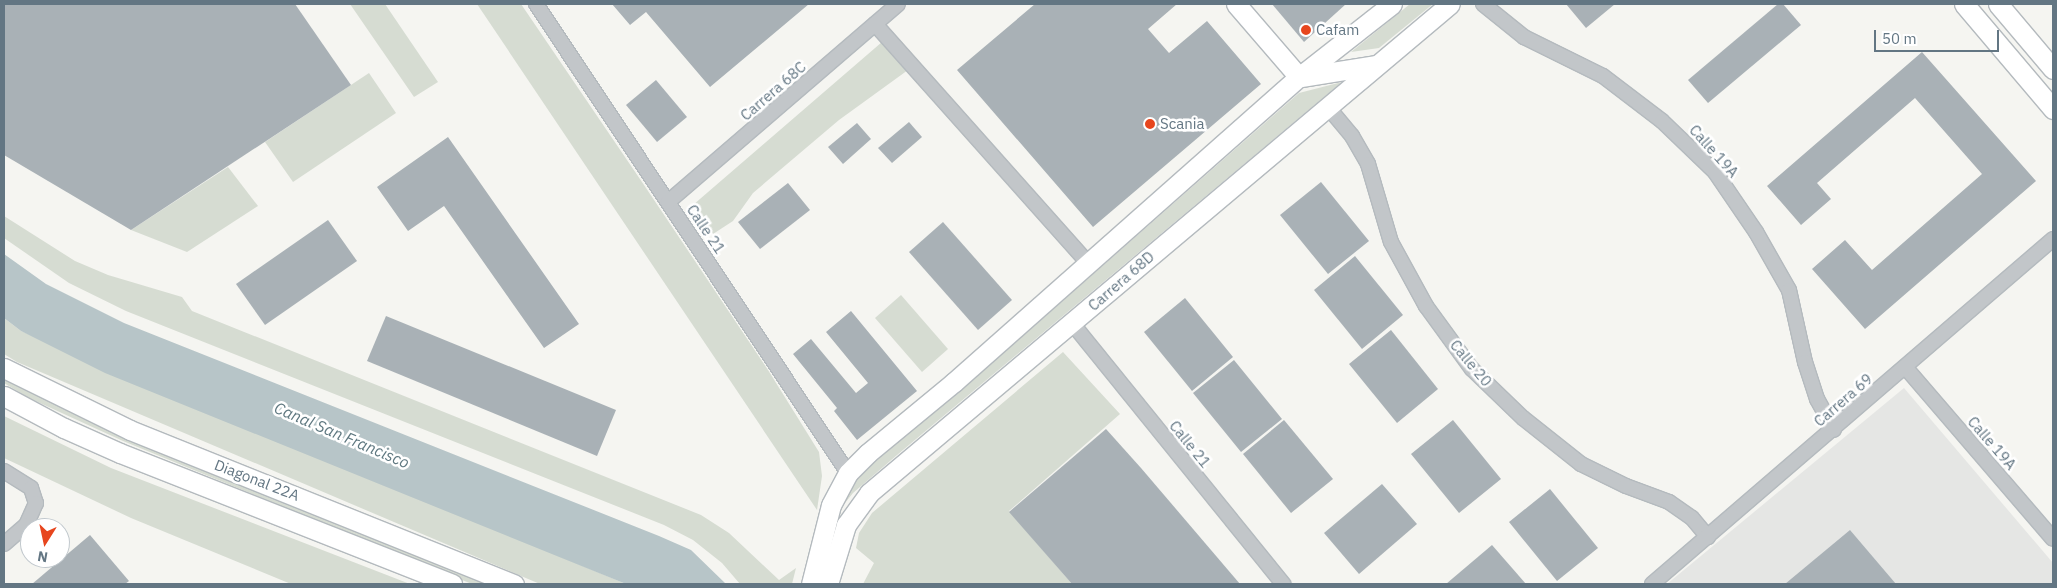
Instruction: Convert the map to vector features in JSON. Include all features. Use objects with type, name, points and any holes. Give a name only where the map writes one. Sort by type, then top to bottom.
[{"type":"main road","points":[[1236,4],[1299,77]]},
{"type":"main road","points":[[811,584],[831,504],[848,473],[868,453],[1089,264],[1299,77],[1392,4]]},
{"type":"main road","name":"Carrera 68D","points":[[828,584],[846,525],[869,493],[1376,64],[1450,4]]},
{"type":"main road","points":[[1964,4],[2053,109]]},
{"type":"main road","points":[[1998,4],[2053,69]]},
{"type":"main road","points":[[1299,77],[1376,64]]},
{"type":"main road","name":"Diagonal 22A","points":[[4,368],[130,430],[514,584]]},
{"type":"main road","name":"Diagonal 22A","points":[[4,396],[120,453],[452,584]]},
{"type":"street","name":"Calle 21","points":[[536,4],[848,473]]},
{"type":"street","name":"Carrera 68C","points":[[668,202],[898,4]]},
{"type":"street","name":"Calle 19A","points":[[1483,4],[1524,37],[1603,76],[1662,121],[1715,172],[1756,232],[1789,290],[1805,362],[1817,399],[1834,430]]},
{"type":"street","points":[[875,24],[1089,264]]},
{"type":"street","name":"Calle 20","points":[[1327,106],[1352,136],[1368,164],[1391,242],[1426,306],[1472,369],[1523,418],[1581,464],[1626,486],[1670,502],[1692,518],[1708,537]]},
{"type":"street","name":"Carrera 69","points":[[1652,584],[1834,430],[2053,239]]},
{"type":"street","name":"Calle 21","points":[[1072,323],[1283,584]]},
{"type":"street","name":"Calle 19A","points":[[1906,368],[2053,539]]},
{"type":"street","points":[[4,471],[31,488],[36,503],[26,525],[4,544]]},
{"type":"shaded area","points":[[350,4],[385,4],[438,82],[414,97]]},
{"type":"shaded area","points":[[477,4],[521,4],[644,185],[768,370],[819,452],[822,476],[817,510]]},
{"type":"shaded area","points":[[1410,4],[1433,4],[1379,48],[1351,52]]},
{"type":"shaded area","points":[[882,42],[908,70],[839,120],[753,193],[733,221],[713,234],[693,205]]},
{"type":"shaded area","points":[[369,73],[396,113],[293,182],[265,142]]},
{"type":"shaded area","points":[[1342,82],[897,455],[853,493],[837,513],[844,491],[859,474],[1025,334],[1299,93]]},
{"type":"shaded area","points":[[228,167],[258,206],[187,252],[131,230]]},
{"type":"shaded area","points":[[4,216],[75,261],[108,275],[182,297],[192,311],[701,515],[729,533],[779,580],[796,568],[792,584],[740,584],[722,563],[693,540],[664,525],[126,311],[69,283],[4,238]]},
{"type":"shaded area","points":[[901,295],[948,349],[922,372],[875,318]]},
{"type":"shaded area","points":[[4,318],[21,331],[626,584],[540,584],[17,362],[4,354]]},
{"type":"shaded area","points":[[1063,352],[1120,414],[1009,511],[1072,584],[863,584],[874,563],[856,548],[859,533],[872,513]]},
{"type":"shaded area","points":[[4,379],[124,437],[486,584],[472,584],[123,441],[29,398],[4,383]]},
{"type":"shaded area","points":[[1904,388],[2053,563],[2053,584],[1667,584]]},
{"type":"shaded area","points":[[4,416],[111,468],[410,584],[291,584],[131,518],[4,458]]},
{"type":"water","name":"Canal San Francisco","points":[[4,254],[46,284],[124,323],[691,550],[726,584],[626,584],[105,373],[21,331],[4,318]]},
{"type":"building","points":[[4,4],[295,4],[351,85],[131,230],[4,155]]},
{"type":"building","points":[[612,4],[809,4],[710,87],[646,12],[630,25]]},
{"type":"building","points":[[1035,4],[1177,4],[1148,29],[1169,53],[1207,21],[1261,84],[1093,227],[957,70]]},
{"type":"building","name":"Cafam","points":[[1272,4],[1346,4],[1304,42]]},
{"type":"building","points":[[1566,4],[1615,4],[1586,28]]},
{"type":"building","points":[[1778,4],[1783,4],[1801,25],[1708,103],[1688,80]]},
{"type":"building","points":[[1922,52],[2036,181],[1865,329],[1812,269],[1845,240],[1872,270],[1982,174],[1915,98],[1817,183],[1831,199],[1801,225],[1767,186]]},
{"type":"building","points":[[656,80],[687,117],[657,142],[626,105]]},
{"type":"building","points":[[909,122],[922,137],[892,163],[878,148]]},
{"type":"building","points":[[857,123],[871,139],[843,164],[828,147]]},
{"type":"building","points":[[448,137],[579,324],[544,348],[444,206],[408,231],[377,187]]},
{"type":"building","points":[[1321,182],[1369,241],[1328,274],[1280,215]]},
{"type":"building","points":[[788,183],[810,210],[760,249],[738,222]]},
{"type":"building","points":[[328,220],[357,261],[265,325],[236,284]]},
{"type":"building","points":[[943,222],[1012,300],[978,330],[909,252]]},
{"type":"building","points":[[1355,256],[1403,315],[1362,349],[1314,290]]},
{"type":"building","points":[[1185,298],[1233,357],[1192,391],[1144,332]]},
{"type":"building","points":[[851,311],[917,391],[857,440],[834,411],[837,408],[793,354],[811,339],[856,393],[868,383],[826,332]]},
{"type":"building","points":[[386,316],[616,410],[597,456],[367,361]]},
{"type":"building","points":[[1391,330],[1438,389],[1397,423],[1349,364]]},
{"type":"building","points":[[1234,360],[1282,419],[1241,452],[1193,393]]},
{"type":"building","points":[[1284,420],[1333,479],[1291,513],[1243,454]]},
{"type":"building","points":[[1453,420],[1501,479],[1459,513],[1411,454]]},
{"type":"building","points":[[1106,429],[1240,584],[1072,584],[1009,512]]},
{"type":"building","points":[[1382,484],[1417,524],[1359,574],[1324,533]]},
{"type":"building","points":[[1550,489],[1598,548],[1557,581],[1509,522]]},
{"type":"building","points":[[1850,530],[1896,584],[1785,584]]},
{"type":"building","points":[[90,535],[129,581],[125,584],[32,584],[51,568],[70,568],[70,552]]},
{"type":"building","points":[[1492,545],[1526,584],[1446,584]]},
{"type":"place","name":"Cafam","points":[[1306,30]]},
{"type":"place","name":"Scania","points":[[1150,124]]}]
